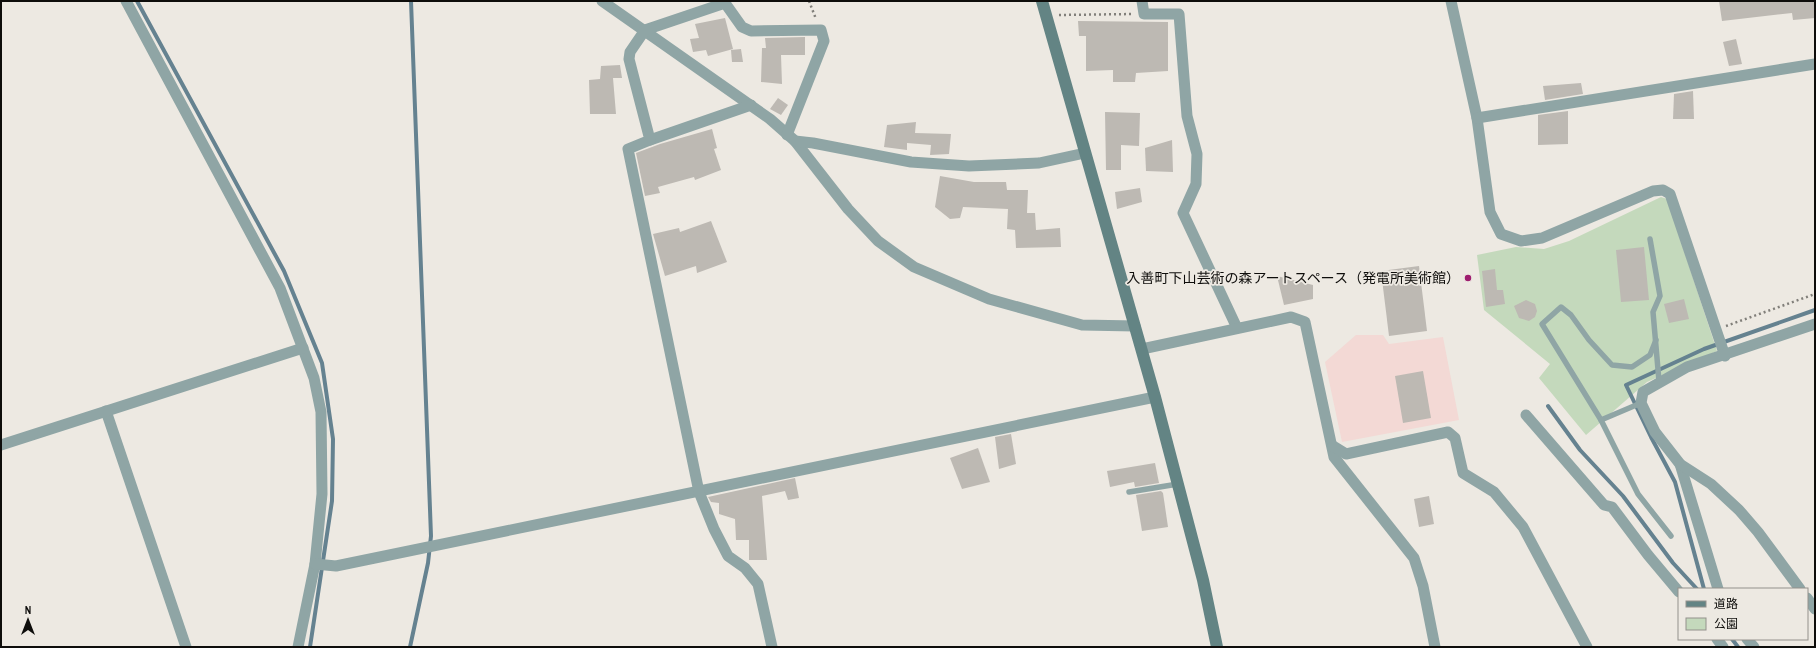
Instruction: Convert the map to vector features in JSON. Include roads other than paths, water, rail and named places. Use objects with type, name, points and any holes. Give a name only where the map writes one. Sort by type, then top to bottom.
[{"type":"street","points":[[126,1],[280,288],[314,378],[321,412],[322,494],[315,564],[298,647]]},
{"type":"street","points":[[602,1],[751,105],[791,138],[853,215],[878,241],[914,267],[989,299],[1082,325],[1135,326]]},
{"type":"street","points":[[1042,1],[1155,396],[1203,580],[1217,647]]},
{"type":"street","points":[[1142,1],[1144,14],[1179,14],[1187,116],[1197,154],[1196,184],[1183,213],[1237,328]]},
{"type":"street","points":[[1452,1],[1477,118],[1490,212],[1501,234],[1521,241],[1542,238],[1653,191],[1663,190],[1670,194],[1725,356]]},
{"type":"street","points":[[650,140],[629,59],[630,52],[645,30],[725,3],[742,27],[751,31],[822,30],[824,42],[791,138]]},
{"type":"street","points":[[1477,118],[1815,64]]},
{"type":"street","points":[[751,105],[628,149],[699,492],[714,530],[728,556],[745,568],[758,584],[772,647]]},
{"type":"street","points":[[791,138],[911,162],[970,166],[1039,163],[1085,153]]},
{"type":"street","points":[[1142,349],[1292,317],[1305,322],[1333,446],[1334,457],[1414,558],[1423,586],[1435,647]]},
{"type":"street","points":[[1799,588],[1758,532],[1739,510],[1711,484],[1680,464],[1655,432],[1641,403],[1642,392],[1659,381],[1687,367],[1725,356],[1815,324]]},
{"type":"street","points":[[1,445],[303,348]]},
{"type":"street","points":[[315,564],[336,566],[699,492],[1155,396]]},
{"type":"street","points":[[106,412],[186,647]]},
{"type":"street","points":[[1526,415],[1604,505],[1612,507],[1648,555],[1678,591]]},
{"type":"street","points":[[1333,446],[1346,454],[1448,432],[1456,438],[1463,473],[1494,492],[1523,527],[1587,647]]},
{"type":"street","points":[[1680,464],[1718,588]]},
{"type":"street","points":[[1808,599],[1815,609]]},
{"type":"lane","points":[[1650,239],[1660,296],[1653,312],[1659,381]]},
{"type":"lane","points":[[1656,340],[1650,355],[1632,367],[1612,365],[1571,315],[1561,307],[1542,324],[1601,420],[1638,494],[1671,536]]},
{"type":"lane","points":[[1601,420],[1641,403]]},
{"type":"lane","points":[[1129,492],[1178,484]]},
{"type":"waterway","points":[[137,1],[284,271],[322,363],[333,439],[332,501],[310,647]]},
{"type":"waterway","points":[[410,647],[428,563],[431,536],[411,1]]},
{"type":"waterway","points":[[1704,588],[1675,482],[1626,385],[1704,349],[1815,310]]},
{"type":"waterway","points":[[1548,406],[1580,450],[1623,496],[1673,563],[1696,588]]},
{"type":"waterway","points":[[1733,640],[1738,647]]},
{"type":"place","name":"入善町下山芸術の森アートスペース（発電所美術館）","points":[[1468,278]]}]
